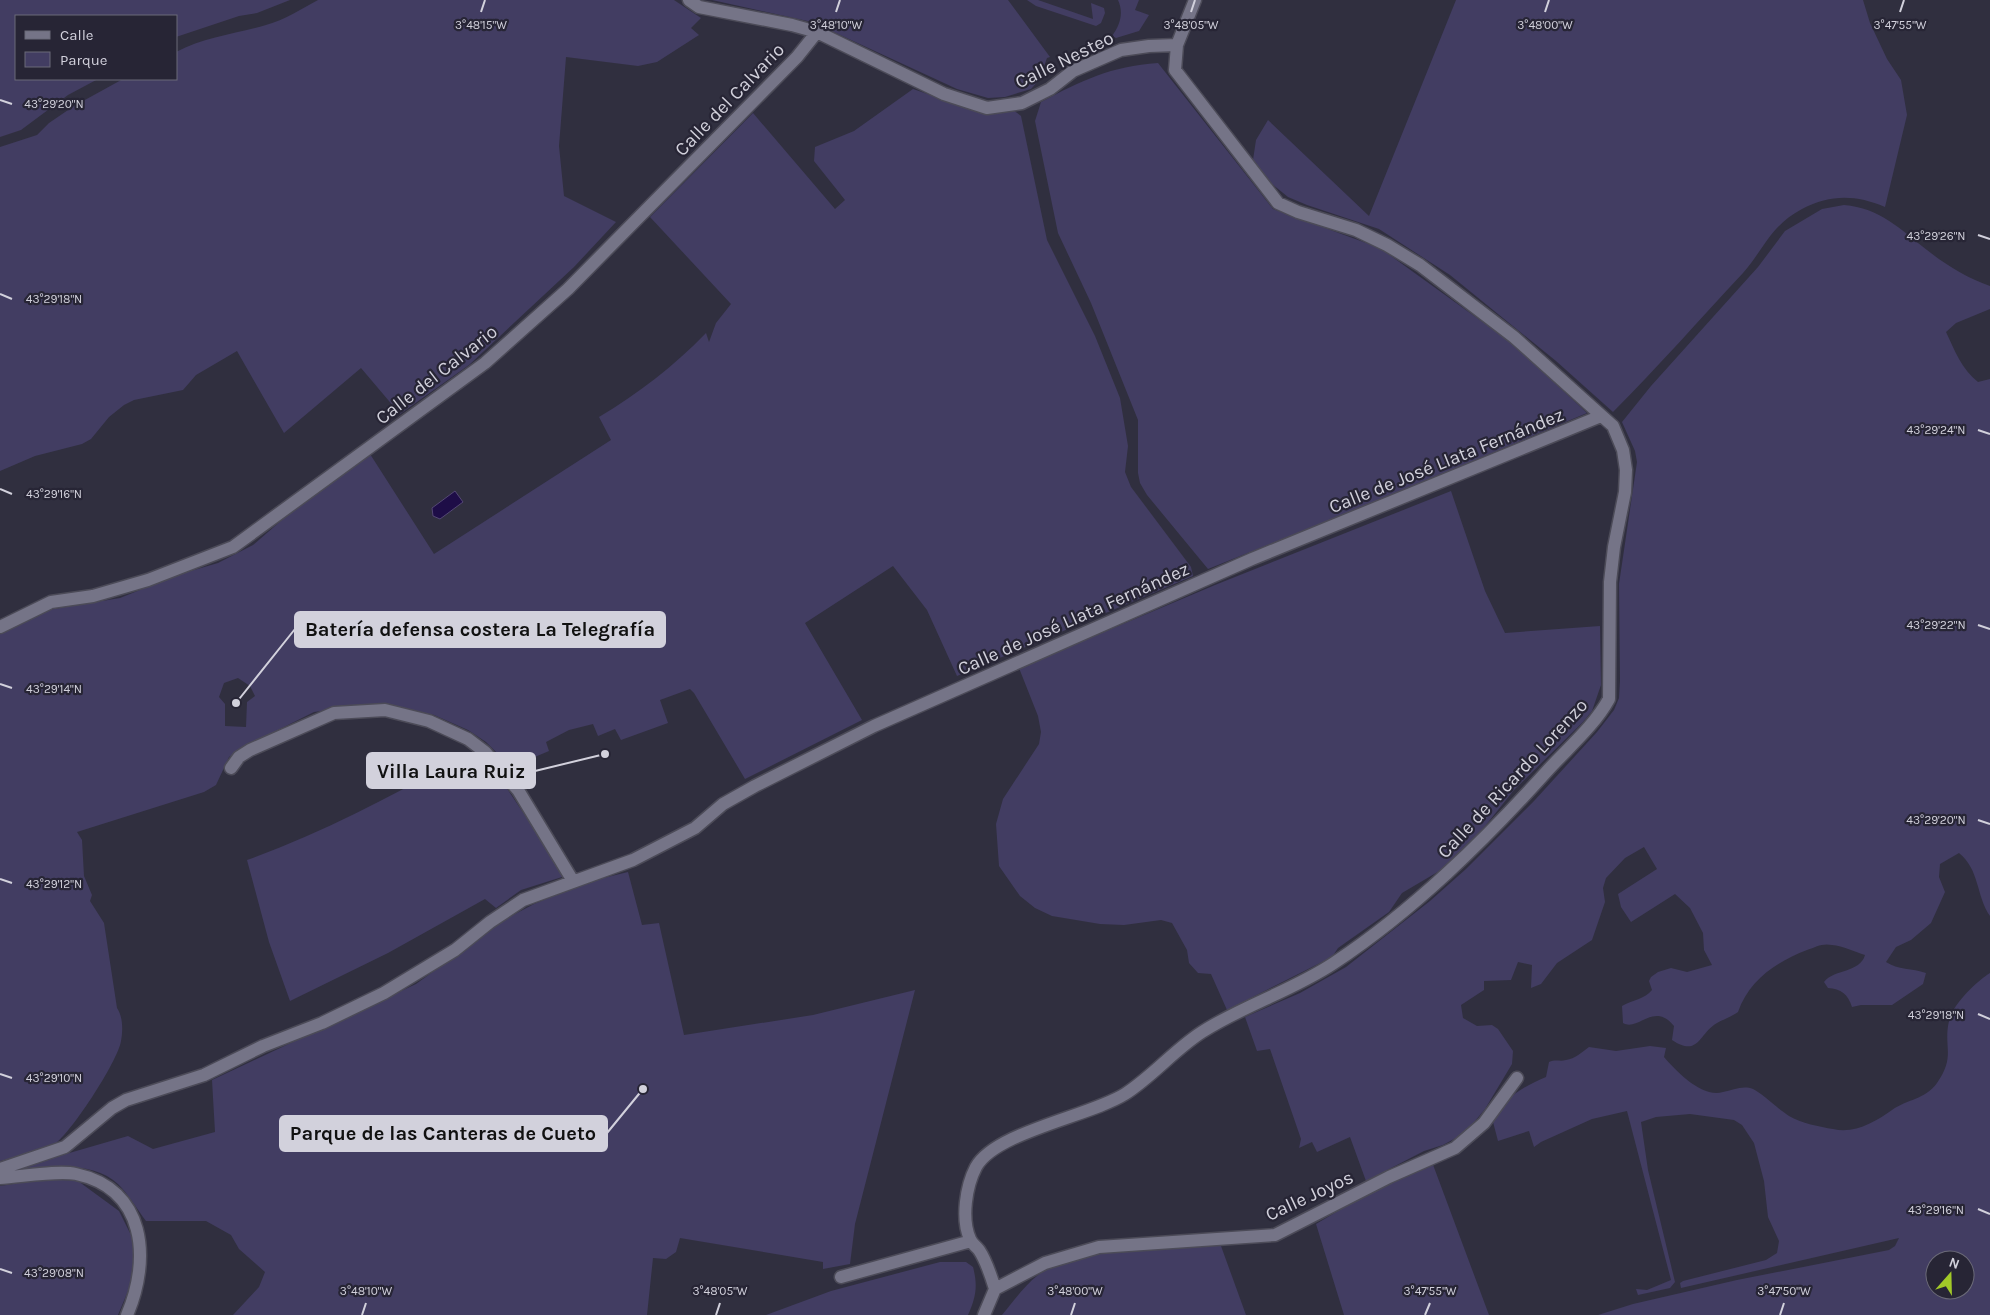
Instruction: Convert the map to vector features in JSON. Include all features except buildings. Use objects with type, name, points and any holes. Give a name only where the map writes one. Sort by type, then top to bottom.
[{"type":"street","name":"Calle Nesteo","points":[[689,0],[699,6],[792,25],[816,32],[944,94],[987,108],[1022,103],[1050,89],[1073,72],[1121,50],[1177,45]]},
{"type":"street","name":"Calle de Ricardo Lorenzo","points":[[995,1289],[989,1270],[979,1251],[971,1241],[966,1227],[968,1187],[977,1166],[987,1154],[1020,1136],[1106,1104],[1125,1094],[1199,1034],[1238,1012],[1293,988],[1334,963],[1433,886],[1463,858],[1602,712],[1608,699],[1610,687],[1610,582],[1614,547],[1625,492],[1626,470],[1623,450],[1613,426],[1514,337],[1420,265],[1387,245],[1356,230],[1306,215],[1278,203],[1175,70],[1177,45],[1195,0]]},
{"type":"street","name":"Calle del Calvario","points":[[0,627],[50,602],[94,596],[148,580],[233,547],[444,394],[485,363],[568,289],[797,57],[816,32]]},
{"type":"street","name":"Calle de José Llata Fernández","points":[[0,1169],[65,1147],[126,1100],[204,1075],[263,1046],[322,1023],[384,993],[455,950],[507,910],[524,900],[573,880],[633,860],[695,828],[724,804],[755,786],[874,726],[1252,559],[1601,416]]},
{"type":"street","points":[[232,768],[239,757],[250,750],[334,713],[385,710],[428,721],[468,739],[485,752],[518,790],[573,880]]},
{"type":"street","name":"Calle Joyos","points":[[995,1289],[1031,1269],[1059,1258],[1099,1247],[1274,1235],[1374,1185],[1455,1148],[1484,1123],[1517,1078]]},
{"type":"street","points":[[0,1178],[74,1173],[108,1186],[122,1198],[138,1232],[142,1256],[133,1301],[127,1315]]},
{"type":"street","points":[[841,1277],[971,1241]]},
{"type":"street","points":[[984,1315],[995,1289]]},
{"type":"green space","points":[[0,0],[290,0],[257,13],[239,16],[178,36],[178,15],[15,15],[15,80],[96,80],[68,95],[21,130],[0,137]]},
{"type":"green space","points":[[318,0],[674,0],[701,18],[691,28],[699,35],[657,62],[638,66],[566,57],[559,146],[564,196],[616,222],[574,267],[469,365],[400,414],[361,368],[284,433],[237,351],[196,375],[183,390],[134,400],[124,405],[109,417],[91,439],[82,444],[35,456],[0,471],[0,147],[37,135],[49,123],[74,106],[121,80],[178,80],[178,51],[187,47],[209,39],[273,23]]},
{"type":"green space","points":[[712,0],[1008,0],[1050,57],[1047,58],[1039,80],[1031,89],[1005,97],[988,98],[957,89],[812,22]]},
{"type":"green space","points":[[1027,0],[1038,0],[1093,19],[1091,3],[1104,8],[1105,13],[1101,23],[1096,26],[1036,6]]},
{"type":"green space","points":[[1118,0],[1139,0],[1135,10],[1149,15],[1139,31],[1116,38],[1112,36],[1120,19],[1121,10]]},
{"type":"green space","points":[[1456,0],[1863,0],[1870,23],[1887,59],[1901,80],[1907,115],[1885,207],[1854,198],[1833,199],[1813,204],[1791,216],[1768,238],[1743,273],[1613,412],[1556,361],[1450,275],[1379,229],[1288,197],[1272,184],[1253,160],[1256,140],[1268,120],[1369,216]]},
{"type":"green space","points":[[1158,63],[1273,209],[1380,248],[1513,344],[1587,413],[1402,491],[1208,569],[1147,495],[1140,483],[1138,473],[1138,420],[1091,303],[1058,233],[1035,121],[1041,102],[1070,87],[1111,71]]},
{"type":"green space","points":[[913,89],[957,104],[1012,109],[1021,116],[1047,240],[1095,336],[1120,398],[1128,446],[1125,472],[1131,487],[1191,567],[1193,576],[957,676],[927,610],[893,566],[805,623],[862,720],[745,779],[690,689],[660,700],[668,723],[621,740],[615,729],[598,736],[593,724],[569,730],[546,742],[549,751],[511,767],[486,742],[468,730],[434,715],[405,708],[372,704],[314,712],[246,746],[229,757],[216,785],[204,792],[77,832],[82,840],[84,876],[92,895],[90,901],[104,923],[117,1008],[121,1019],[121,1041],[111,1065],[92,1098],[60,1140],[40,1151],[0,1161],[0,634],[48,610],[120,598],[177,575],[218,563],[253,545],[313,493],[370,454],[434,554],[611,440],[599,417],[655,379],[706,333],[709,342],[716,323],[731,304],[650,217],[753,113],[835,209],[845,200],[814,161],[815,147],[854,131]],"holes":[[[238,678],[250,686],[255,696],[247,702],[246,727],[225,726],[225,704],[219,697],[224,683]]]},
{"type":"green space","points":[[1844,205],[1868,210],[1879,215],[1949,266],[1990,286],[1990,309],[1956,323],[1946,332],[1967,372],[1978,382],[1990,379],[1990,916],[1982,900],[1971,867],[1959,853],[1940,864],[1939,877],[1945,892],[1931,923],[1911,940],[1896,947],[1886,962],[1926,973],[1923,984],[1892,1005],[1861,1005],[1852,1007],[1843,993],[1828,988],[1824,982],[1834,975],[1858,965],[1865,955],[1836,946],[1819,946],[1774,966],[1756,981],[1738,1012],[1711,1027],[1693,1045],[1681,1045],[1672,1040],[1674,1026],[1667,1019],[1660,1016],[1653,1016],[1629,1025],[1623,1023],[1622,1006],[1649,993],[1652,990],[1649,981],[1658,972],[1671,968],[1687,972],[1712,965],[1704,950],[1703,933],[1690,908],[1675,894],[1631,922],[1621,907],[1618,894],[1657,869],[1644,847],[1625,858],[1606,878],[1603,888],[1605,902],[1592,940],[1557,963],[1541,984],[1531,988],[1532,965],[1518,962],[1511,980],[1484,981],[1484,990],[1461,1005],[1463,1018],[1477,1026],[1492,1025],[1498,1029],[1513,1051],[1512,1064],[1485,1109],[1465,1133],[1443,1145],[1424,1151],[1366,1181],[1350,1137],[1317,1152],[1312,1142],[1299,1148],[1301,1139],[1270,1049],[1257,1051],[1245,1017],[1300,993],[1346,967],[1430,901],[1466,869],[1534,801],[1597,732],[1614,710],[1619,698],[1620,681],[1619,584],[1637,462],[1635,451],[1622,422],[1651,386],[1758,267],[1785,231],[1822,209]]},
{"type":"green space","points":[[1451,491],[1485,591],[1505,633],[1600,626],[1601,685],[1592,711],[1514,790],[1474,840],[1441,870],[1402,893],[1389,912],[1338,948],[1332,957],[1227,1010],[1211,974],[1198,973],[1189,963],[1187,950],[1172,923],[1161,920],[1124,925],[1100,924],[1052,916],[1035,908],[1020,896],[999,866],[996,824],[1003,799],[1039,744],[1041,732],[1038,716],[1019,668],[1215,585]]},
{"type":"green space","points":[[474,751],[492,766],[562,871],[562,877],[521,890],[496,908],[485,899],[388,953],[290,1001],[269,942],[247,860],[334,824]]},
{"type":"green space","points":[[628,872],[642,925],[659,923],[684,1035],[813,1015],[915,990],[855,1224],[850,1264],[823,1269],[823,1262],[680,1238],[676,1252],[666,1259],[653,1258],[647,1315],[233,1315],[259,1287],[265,1272],[239,1249],[231,1235],[206,1221],[146,1221],[118,1184],[108,1176],[96,1171],[58,1167],[20,1171],[21,1167],[128,1136],[153,1149],[215,1132],[212,1080],[416,984],[504,920],[534,904],[591,881]]},
{"type":"green space","points":[[1990,973],[1990,1315],[1598,1315],[1633,1304],[1737,1280],[1889,1250],[1895,1246],[1899,1238],[1681,1288],[1680,1283],[1683,1281],[1766,1260],[1777,1253],[1779,1241],[1768,1217],[1764,1181],[1754,1143],[1742,1125],[1734,1120],[1690,1114],[1656,1117],[1641,1122],[1648,1170],[1675,1282],[1670,1288],[1638,1295],[1636,1289],[1647,1290],[1671,1280],[1627,1111],[1592,1119],[1534,1147],[1529,1131],[1498,1141],[1493,1122],[1508,1100],[1522,1089],[1546,1077],[1549,1062],[1564,1061],[1572,1058],[1589,1047],[1616,1051],[1650,1046],[1666,1048],[1664,1057],[1683,1076],[1699,1088],[1715,1093],[1749,1088],[1761,1094],[1780,1110],[1799,1121],[1841,1130],[1864,1126],[1879,1119],[1898,1106],[1927,1093],[1937,1083],[1943,1074],[1948,1058],[1948,1030],[1951,1015],[1972,987]]},
{"type":"green space","points":[[1432,1162],[1489,1315],[1344,1315],[1316,1224],[1370,1192]]},
{"type":"green space","points":[[46,1179],[78,1181],[119,1211],[133,1239],[135,1274],[118,1315],[0,1315],[0,1186]]},
{"type":"green space","points":[[1221,1246],[1246,1315],[1002,1315],[1023,1289],[1038,1275],[1055,1265],[1076,1258],[1126,1250]]},
{"type":"green space","points":[[940,1262],[966,1262],[973,1267],[975,1291],[968,1315],[766,1315],[831,1291]]},
{"type":"shaded area","points":[[455,491],[463,502],[440,519],[433,516],[432,508]]},
{"type":"place","name":"Batería defensa costera La Telegrafía","points":[[236,703]]},
{"type":"place","name":"Villa Laura Ruiz","points":[[605,754]]},
{"type":"place","name":"Parque de las Canteras de Cueto","points":[[643,1089]]}]
